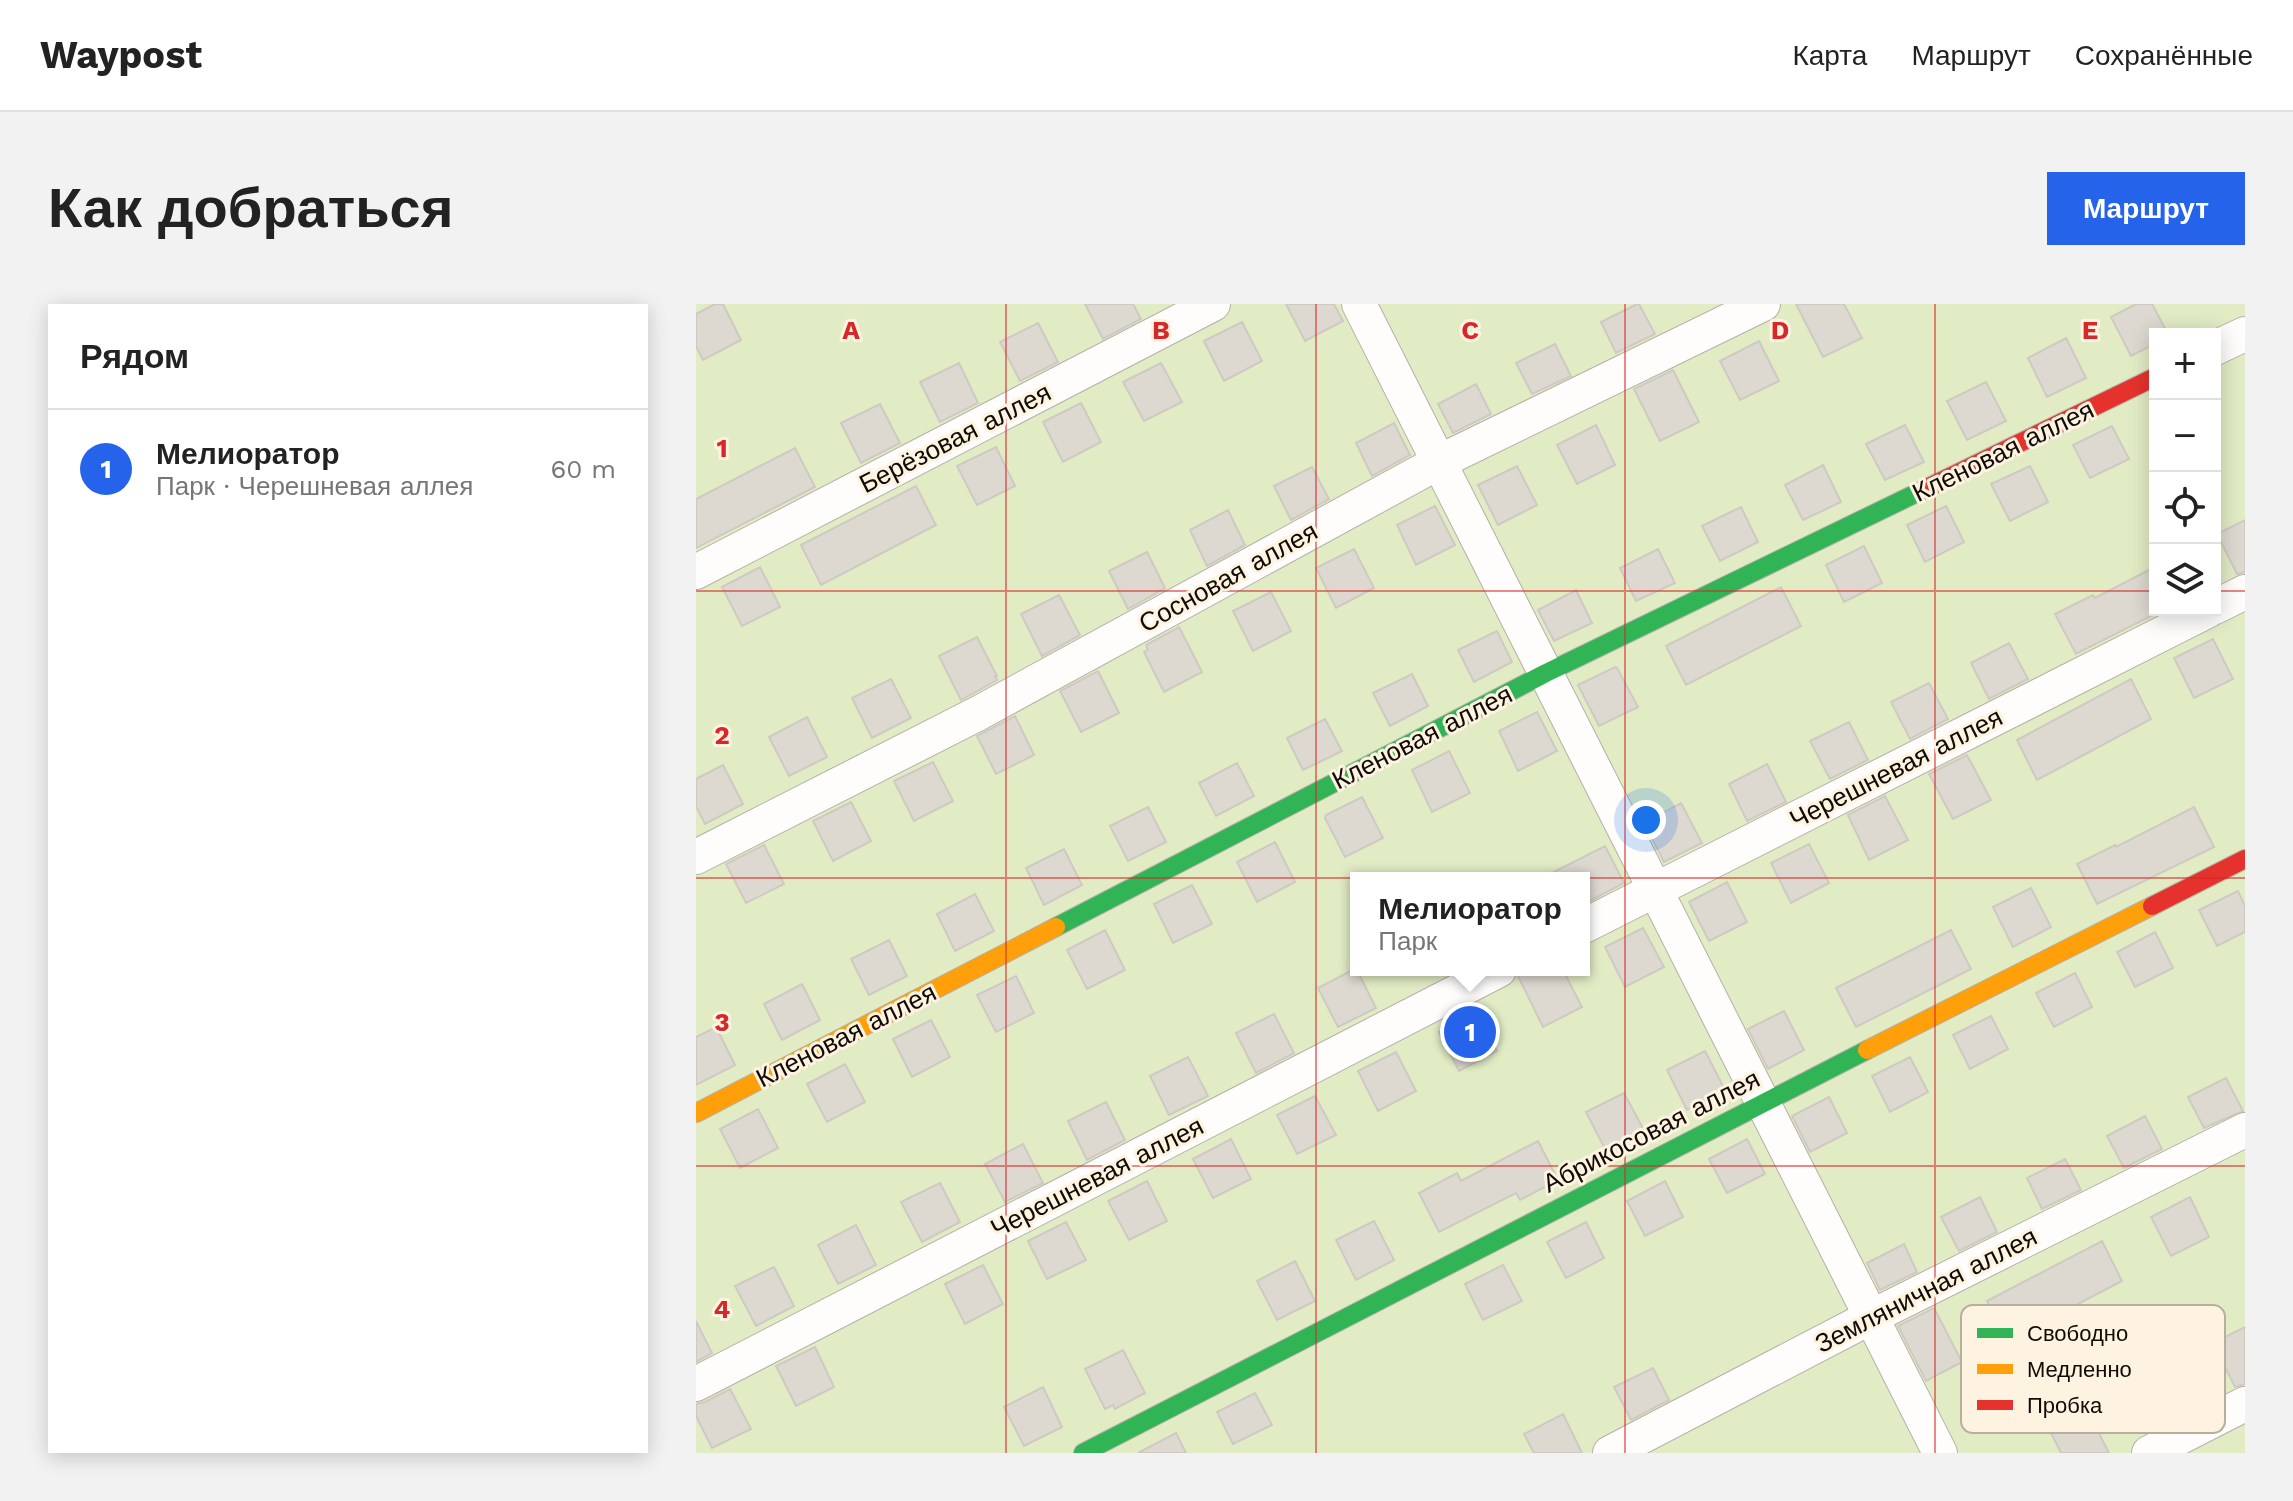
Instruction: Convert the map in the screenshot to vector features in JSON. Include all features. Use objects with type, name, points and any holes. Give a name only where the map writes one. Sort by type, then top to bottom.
[{"type":"street","name":"Берёзовая аллея","points":[[696,572],[1213,304]]},
{"type":"street","points":[[1359,304],[1940,1453]]},
{"type":"street","name":"Сосновая аллея","points":[[696,857],[977,714],[1439,462],[1763,304]]},
{"type":"street","points":[[2221,345],[2245,334]]},
{"type":"street","name":"Кленовая аллея","points":[[696,1113],[1546,673],[2149,380]]},
{"type":"street","points":[[2221,604],[2245,592]]},
{"type":"street","name":"Черешневая аллея","points":[[1590,923],[2197,616]]},
{"type":"street","name":"Абрикосовая аллея","points":[[1083,1453],[2245,859]]},
{"type":"street","name":"Черешневая аллея","points":[[696,1384],[1487,976]]},
{"type":"street","name":"Земляничная аллея","points":[[1610,1453],[1871,1317],[2245,1130]]},
{"type":"street","points":[[2225,1414],[2245,1404]]},
{"type":"street","points":[[2149,1453],[2188,1433]]},
{"type":"green space","points":[[696,304],[2245,304],[2245,1453],[696,1453]]},
{"type":"building","points":[[715,304],[723,304],[741,340],[703,360],[696,346],[696,314]]},
{"type":"building","points":[[1085,304],[1133,304],[1141,319],[1103,339]]},
{"type":"building","points":[[1286,304],[1334,304],[1343,321],[1305,341]]},
{"type":"building","points":[[1637,304],[1655,334],[1616,353],[1601,322]]},
{"type":"building","points":[[1796,304],[1844,304],[1862,338],[1823,357]]},
{"type":"building","points":[[2136,304],[2152,304],[2165,328],[2149,328],[2149,347],[2131,356],[2111,317]]},
{"type":"building","points":[[1242,322],[1262,361],[1224,381],[1204,341]]},
{"type":"building","points":[[1038,323],[1058,362],[1020,381],[1000,342]]},
{"type":"building","points":[[2066,338],[2086,378],[2047,397],[2028,358]]},
{"type":"building","points":[[1759,341],[1779,381],[1740,400],[1720,361]]},
{"type":"building","points":[[1555,344],[1571,376],[1532,394],[1516,363]]},
{"type":"building","points":[[959,363],[978,403],[940,422],[920,382]]},
{"type":"building","points":[[1161,363],[1182,402],[1144,421],[1123,382]]},
{"type":"building","points":[[1673,370],[1699,422],[1660,441],[1634,389]]},
{"type":"building","points":[[1986,382],[2006,421],[1967,440],[1947,401]]},
{"type":"building","points":[[1476,384],[1491,414],[1453,433],[1438,404]]},
{"type":"building","points":[[1081,403],[1101,442],[1063,462],[1043,422]]},
{"type":"building","points":[[880,404],[900,443],[861,463],[841,423]]},
{"type":"building","points":[[1394,423],[1410,455],[1372,476],[1356,443]]},
{"type":"building","points":[[1596,425],[1615,465],[1577,484],[1557,445]]},
{"type":"building","points":[[1905,425],[1924,462],[1885,480],[1866,444]]},
{"type":"building","points":[[2112,426],[2129,459],[2090,478],[2073,445]]},
{"type":"building","points":[[996,447],[1015,486],[977,505],[957,466]]},
{"type":"building","points":[[795,448],[815,487],[696,548],[696,499]]},
{"type":"building","points":[[1823,465],[1841,502],[1803,520],[1785,485]]},
{"type":"building","points":[[1517,466],[1537,505],[1498,525],[1478,485]]},
{"type":"building","points":[[2030,466],[2048,502],[2010,521],[1991,484]]},
{"type":"building","points":[[1312,467],[1329,499],[1291,520],[1274,486]]},
{"type":"building","points":[[916,486],[936,525],[821,585],[801,545]]},
{"type":"building","points":[[1435,506],[1455,545],[1416,565],[1397,525]]},
{"type":"building","points":[[1946,506],[1964,542],[1925,562],[1907,525]]},
{"type":"building","points":[[1741,507],[1758,542],[1720,561],[1702,526]]},
{"type":"building","points":[[1228,510],[1245,545],[1207,566],[1190,530]]},
{"type":"building","points":[[2245,520],[2245,572],[2237,574],[2221,542],[2221,532]]},
{"type":"building","points":[[1864,546],[1882,583],[1844,602],[1826,565]]},
{"type":"building","points":[[1354,549],[1374,588],[1336,608],[1316,568]]},
{"type":"building","points":[[1658,549],[1675,583],[1636,601],[1620,568]]},
{"type":"building","points":[[1147,552],[1165,588],[1128,609],[1109,571]]},
{"type":"building","points":[[760,567],[780,607],[742,626],[722,587]]},
{"type":"building","points":[[2149,570],[2151,616],[2076,654],[2055,614],[2093,595],[2095,598]]},
{"type":"building","points":[[1781,587],[1801,626],[1686,685],[1666,646]]},
{"type":"building","points":[[1576,590],[1592,623],[1554,641],[1538,610]]},
{"type":"building","points":[[1271,592],[1291,631],[1253,651],[1233,611]]},
{"type":"building","points":[[1059,595],[1080,635],[1042,656],[1021,614]]},
{"type":"building","points":[[1179,627],[1202,672],[1164,692],[1144,652],[1148,650],[1146,645]]},
{"type":"building","points":[[1497,631],[1512,662],[1474,682],[1458,650]]},
{"type":"building","points":[[977,637],[997,680],[961,700],[939,656]]},
{"type":"building","points":[[2213,639],[2233,679],[2194,698],[2174,658]]},
{"type":"building","points":[[2009,643],[2028,679],[1989,699],[1971,663]]},
{"type":"building","points":[[1615,667],[1638,707],[1599,726],[1578,685]]},
{"type":"building","points":[[1098,671],[1119,713],[1081,732],[1060,691]]},
{"type":"building","points":[[1412,674],[1428,706],[1390,726],[1373,693]]},
{"type":"building","points":[[891,679],[911,718],[872,738],[852,698]]},
{"type":"building","points":[[2131,679],[2151,719],[2037,780],[2017,740]]},
{"type":"building","points":[[1929,683],[1948,719],[1910,739],[1891,702]]},
{"type":"building","points":[[1537,712],[1557,751],[1518,771],[1499,731]]},
{"type":"building","points":[[1015,716],[1034,755],[996,774],[977,736]]},
{"type":"building","points":[[807,717],[827,757],[789,776],[769,737]]},
{"type":"building","points":[[1325,719],[1342,751],[1303,770],[1287,738]]},
{"type":"building","points":[[1849,722],[1868,760],[1830,779],[1810,741]]},
{"type":"building","points":[[1449,751],[1470,793],[1432,812],[1412,770]]},
{"type":"building","points":[[1967,755],[1991,800],[1953,819],[1929,774]]},
{"type":"building","points":[[933,762],[953,801],[914,821],[894,781]]},
{"type":"building","points":[[1237,763],[1254,796],[1216,816],[1199,783]]},
{"type":"building","points":[[1767,764],[1786,802],[1747,821],[1729,784]]},
{"type":"building","points":[[723,765],[743,804],[705,824],[696,806],[696,779]]},
{"type":"building","points":[[1885,796],[1908,840],[1869,860],[1848,815]]},
{"type":"building","points":[[1362,797],[1383,838],[1345,857],[1325,818]]},
{"type":"building","points":[[851,802],[871,841],[833,861],[813,821]]},
{"type":"building","points":[[1681,803],[1702,843],[1664,862],[1644,823]]},
{"type":"building","points":[[1148,807],[1166,842],[1128,861],[1110,826]]},
{"type":"building","points":[[2194,807],[2214,847],[2097,904],[2077,864]]},
{"type":"building","points":[[1275,842],[1295,882],[1257,902],[1237,862]]},
{"type":"building","points":[[1809,844],[1829,883],[1791,903],[1771,863]]},
{"type":"building","points":[[764,845],[784,884],[746,903],[726,864]]},
{"type":"building","points":[[1605,846],[1624,883],[1590,901],[1590,872],[1554,872]]},
{"type":"building","points":[[1064,849],[1082,885],[1044,905],[1026,868]]},
{"type":"building","points":[[1727,882],[1747,922],[1709,941],[1689,902]]},
{"type":"building","points":[[1192,885],[1212,924],[1173,943],[1154,904]]},
{"type":"building","points":[[2031,888],[2051,927],[2013,947],[1993,907]]},
{"type":"building","points":[[2238,891],[2245,906],[2245,932],[2217,946],[2199,910]]},
{"type":"building","points":[[975,894],[994,931],[955,951],[937,914]]},
{"type":"building","points":[[1643,928],[1664,967],[1625,987],[1605,947]]},
{"type":"building","points":[[1105,930],[1125,970],[1087,989],[1067,950]]},
{"type":"building","points":[[1951,930],[1971,969],[1856,1027],[1836,988]]},
{"type":"building","points":[[2155,932],[2173,968],[2135,987],[2117,952]]},
{"type":"building","points":[[889,940],[907,976],[869,995],[851,959]]},
{"type":"building","points":[[1350,971],[1350,976],[1360,976],[1376,1008],[1338,1027],[1318,988]]},
{"type":"building","points":[[2075,973],[2092,1007],[2054,1027],[2036,993]]},
{"type":"building","points":[[1016,976],[1034,1013],[996,1032],[977,995]]},
{"type":"building","points":[[1518,976],[1566,976],[1582,1007],[1543,1027]]},
{"type":"building","points":[[802,984],[820,1020],[782,1040],[764,1004]]},
{"type":"building","points":[[1784,1011],[1804,1050],[1768,1069],[1748,1029]]},
{"type":"building","points":[[1477,1012],[1497,1051],[1459,1071],[1439,1032]]},
{"type":"building","points":[[1274,1014],[1294,1053],[1256,1073],[1236,1033]]},
{"type":"building","points":[[1991,1016],[2008,1049],[1970,1069],[1953,1035]]},
{"type":"building","points":[[931,1020],[950,1057],[912,1077],[893,1039]]},
{"type":"building","points":[[716,1027],[735,1065],[696,1085],[696,1037]]},
{"type":"building","points":[[1705,1051],[1725,1090],[1687,1110],[1667,1070]]},
{"type":"building","points":[[1396,1052],[1416,1091],[1378,1111],[1358,1071]]},
{"type":"building","points":[[1188,1057],[1208,1096],[1169,1115],[1150,1076]]},
{"type":"building","points":[[1910,1057],[1928,1092],[1890,1112],[1872,1076]]},
{"type":"building","points":[[845,1064],[865,1102],[827,1122],[807,1084]]},
{"type":"building","points":[[2226,1078],[2243,1111],[2204,1128],[2188,1097]]},
{"type":"building","points":[[1624,1093],[1645,1132],[1606,1151],[1586,1112]]},
{"type":"building","points":[[1315,1096],[1336,1135],[1297,1154],[1277,1115]]},
{"type":"building","points":[[1829,1097],[1847,1133],[1810,1152],[1792,1116]]},
{"type":"building","points":[[1106,1102],[1125,1140],[1087,1160],[1068,1121]]},
{"type":"building","points":[[758,1109],[778,1148],[740,1168],[720,1129]]},
{"type":"building","points":[[2145,1116],[2162,1149],[2124,1168],[2107,1136]]},
{"type":"building","points":[[1231,1139],[1251,1179],[1213,1198],[1193,1159]]},
{"type":"building","points":[[1747,1139],[1765,1174],[1727,1193],[1709,1159]]},
{"type":"building","points":[[1538,1141],[1558,1180],[1520,1200],[1516,1193],[1439,1232],[1419,1193],[1457,1173],[1461,1181]]},
{"type":"building","points":[[1023,1144],[1043,1183],[1005,1202],[985,1164]]},
{"type":"building","points":[[2065,1159],[2081,1190],[2042,1209],[2027,1178]]},
{"type":"building","points":[[1147,1181],[1167,1221],[1129,1240],[1108,1201]]},
{"type":"building","points":[[1665,1181],[1683,1217],[1645,1236],[1627,1201]]},
{"type":"building","points":[[940,1183],[960,1222],[922,1242],[901,1202]]},
{"type":"building","points":[[1980,1197],[1997,1232],[1959,1251],[1941,1217]]},
{"type":"building","points":[[2190,1197],[2209,1237],[2171,1256],[2151,1217]]},
{"type":"building","points":[[1374,1221],[1394,1260],[1356,1280],[1336,1240]]},
{"type":"building","points":[[1066,1222],[1086,1260],[1047,1279],[1028,1241]]},
{"type":"building","points":[[1586,1222],[1604,1258],[1566,1278],[1547,1242]]},
{"type":"building","points":[[856,1225],[876,1265],[838,1284],[818,1245]]},
{"type":"building","points":[[2102,1241],[2122,1281],[2076,1305],[1989,1305],[1987,1301]]},
{"type":"building","points":[[1904,1244],[1917,1272],[1880,1290],[1867,1263]]},
{"type":"building","points":[[1295,1261],[1315,1301],[1277,1320],[1257,1281]]},
{"type":"building","points":[[983,1265],[1003,1304],[965,1324],[945,1284]]},
{"type":"building","points":[[1503,1265],[1522,1301],[1483,1320],[1465,1284]]},
{"type":"building","points":[[774,1267],[794,1306],[756,1326],[735,1286]]},
{"type":"building","points":[[1934,1308],[1961,1363],[1926,1381],[1898,1326]]},
{"type":"building","points":[[696,1321],[712,1353],[696,1362]]},
{"type":"building","points":[[2245,1327],[2245,1384],[2235,1387],[2225,1367],[2225,1337]]},
{"type":"building","points":[[815,1347],[834,1387],[796,1406],[776,1366]]},
{"type":"building","points":[[1123,1350],[1145,1393],[1115,1409],[1113,1405],[1105,1409],[1085,1369]]},
{"type":"building","points":[[1653,1368],[1669,1400],[1631,1420],[1614,1387]]},
{"type":"building","points":[[1043,1387],[1062,1427],[1024,1446],[1004,1407]]},
{"type":"building","points":[[730,1389],[751,1429],[712,1448],[696,1416],[696,1404]]},
{"type":"building","points":[[1255,1393],[1272,1425],[1233,1444],[1217,1412]]},
{"type":"building","points":[[1563,1414],[1582,1453],[1534,1453],[1524,1434]]},
{"type":"building","points":[[1176,1433],[1186,1453],[1138,1453]]},
{"type":"building","points":[[2051,1433],[2099,1433],[2109,1453],[2061,1453]]},
{"type":"traffic: fast","points":[[1056,927],[1546,673],[1929,487]]},
{"type":"traffic: fast","points":[[1083,1453],[1867,1050]]},
{"type":"traffic: slow","points":[[1867,1050],[2152,906]]},
{"type":"traffic: slow","points":[[696,1113],[1056,927]]},
{"type":"traffic: jam","points":[[1929,487],[2149,380]]},
{"type":"traffic: jam","points":[[2152,906],[2245,859]]},
{"type":"place","name":"Мелиоратор","points":[[1470,1032]]}]
